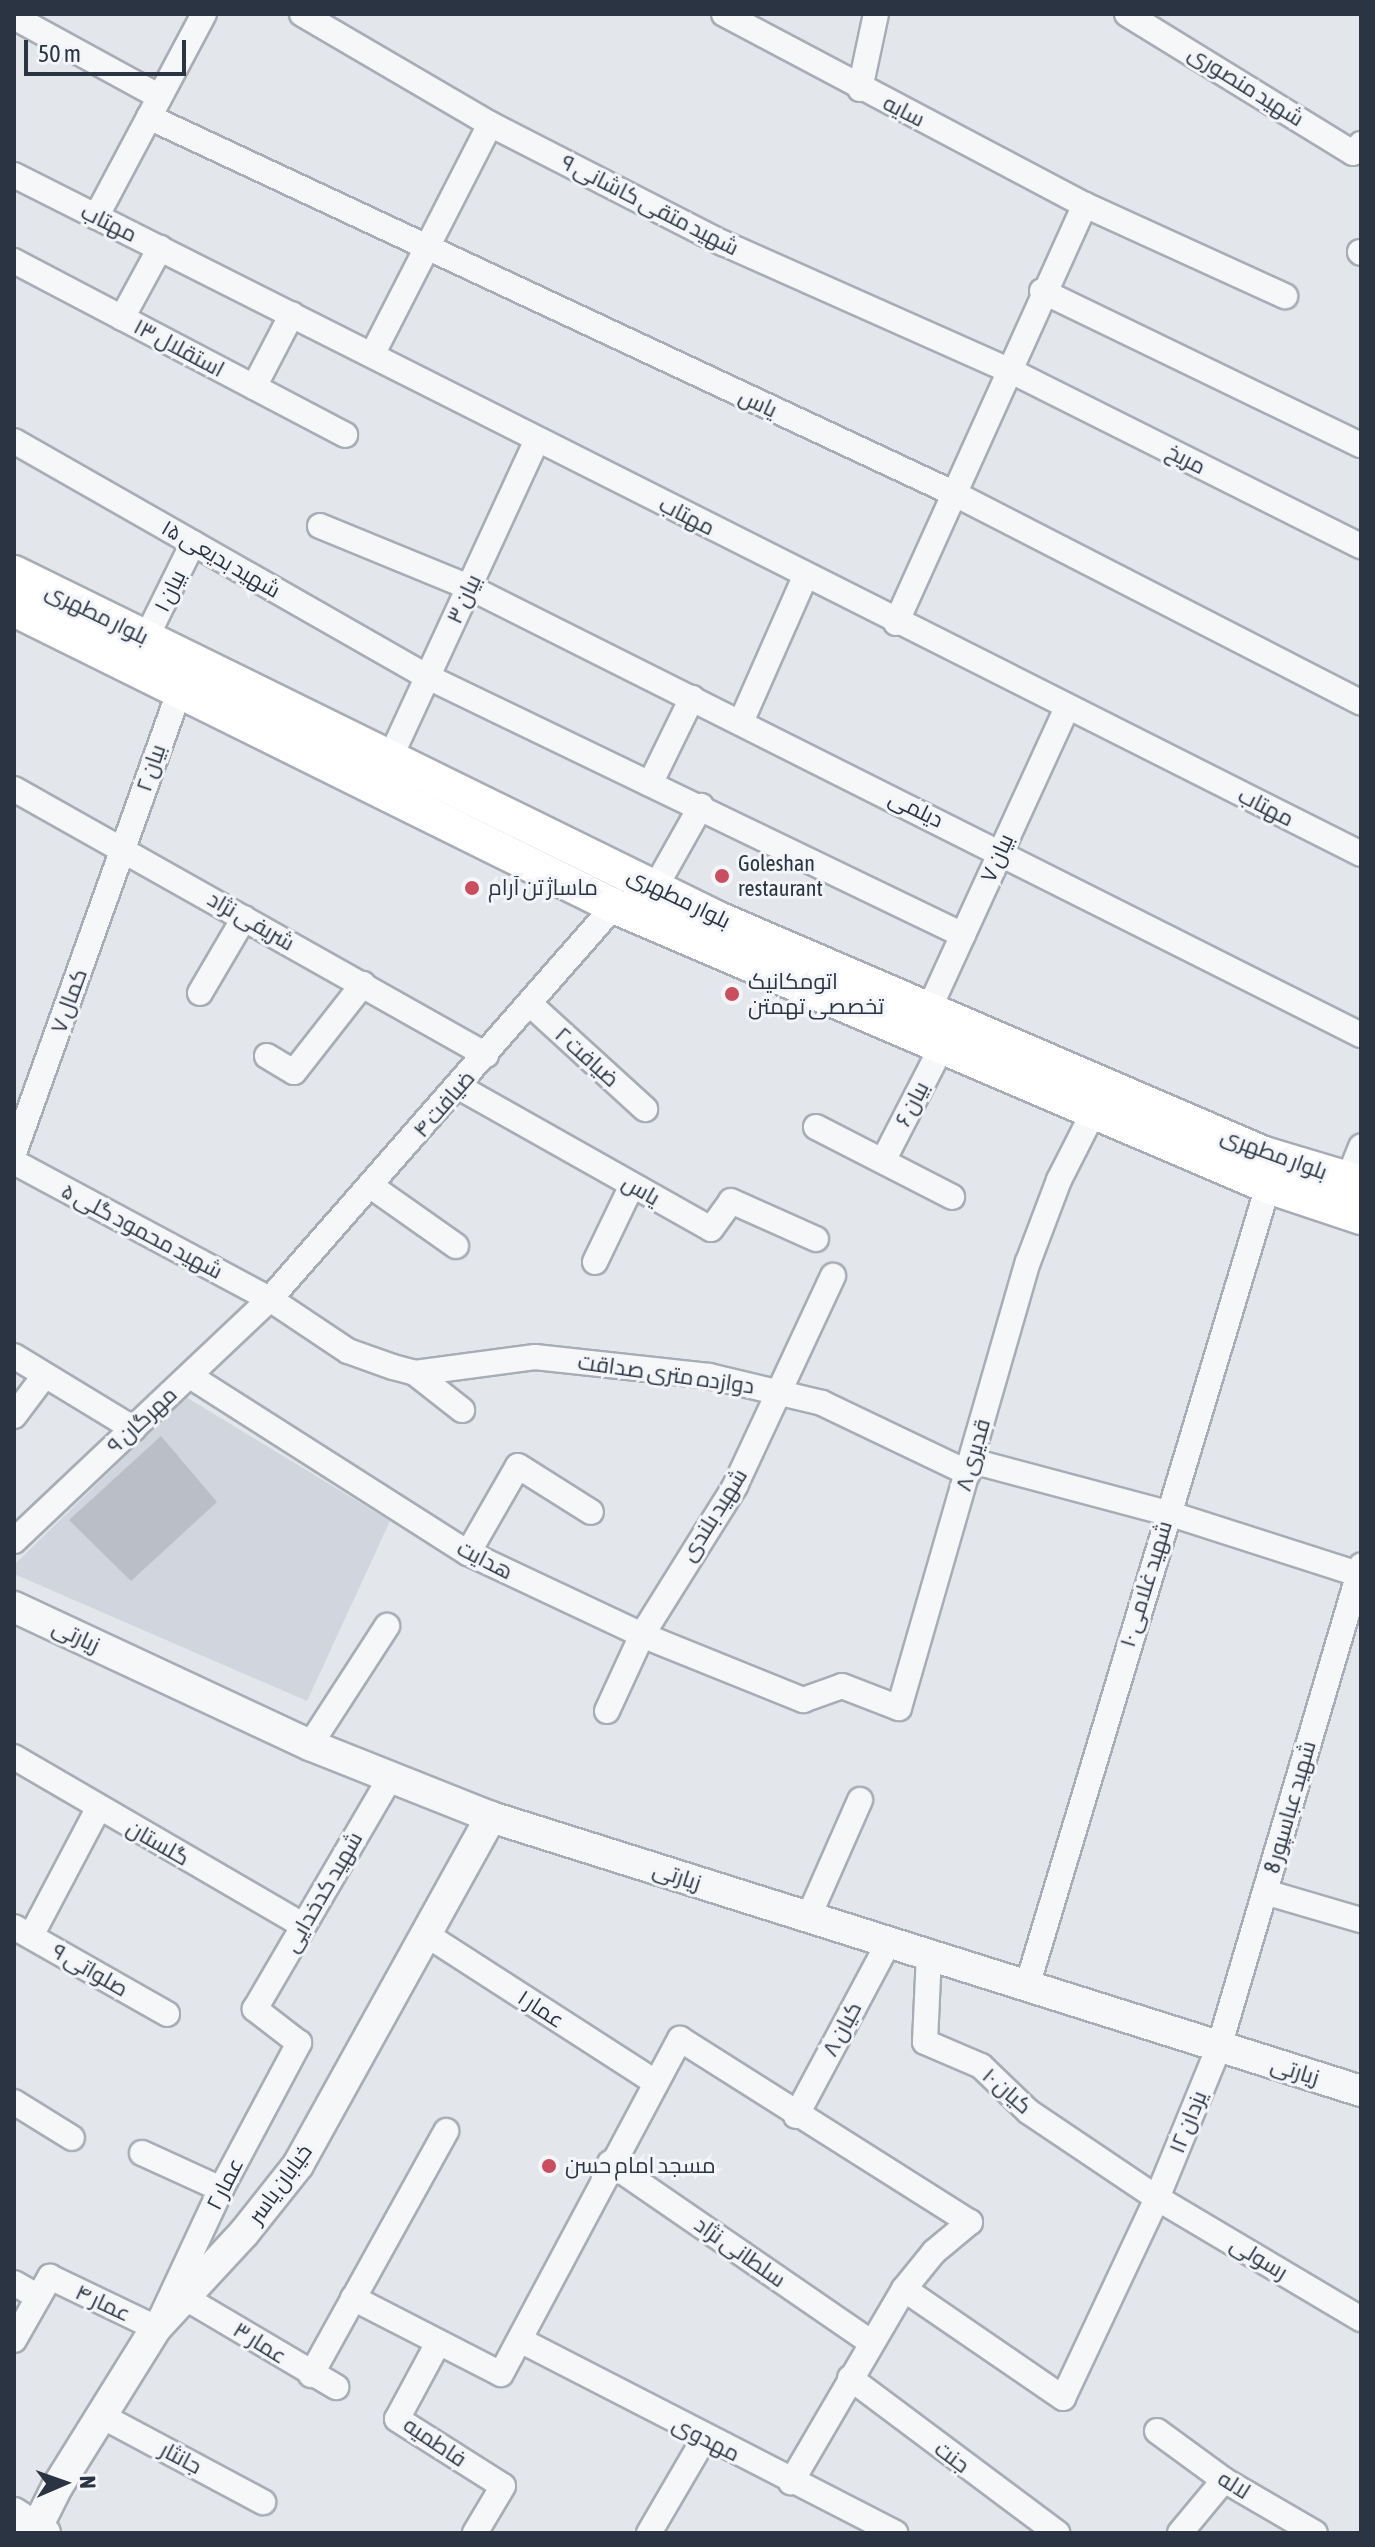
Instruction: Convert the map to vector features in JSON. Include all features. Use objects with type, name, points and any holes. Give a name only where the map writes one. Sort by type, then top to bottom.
[{"type":"main road","name":"بلوار مطهری","points":[[14,573],[656,886],[751,949],[942,1046],[1268,1186],[1361,1217]]},
{"type":"main road","name":"بلوار مطهری","points":[[14,609],[181,687],[614,906],[929,1009],[1264,1154],[1354,1181]]},
{"type":"street","points":[[96,217],[204,14]]},
{"type":"street","name":"شهید متقی کاشانی ۹","points":[[302,14],[490,124],[723,243],[1011,371]]},
{"type":"street","name":"سایه","points":[[724,14],[860,89],[1085,205],[1285,296]]},
{"type":"street","points":[[860,89],[876,14]]},
{"type":"street","name":"شهید منصوری","points":[[1127,14],[1353,153],[1361,144]]},
{"type":"street","name":"یاس","points":[[14,17],[155,107],[426,249],[957,495],[1361,703]]},
{"type":"street","points":[[373,353],[490,124]]},
{"type":"street","name":"مهتاب","points":[[14,175],[373,353],[896,623],[1361,854]]},
{"type":"street","points":[[896,623],[957,495],[1042,291],[1085,205]]},
{"type":"street","points":[[122,318],[160,248]]},
{"type":"street","name":"استقلال ۱۳","points":[[14,261],[345,435]]},
{"type":"street","points":[[1042,291],[1361,445]]},
{"type":"street","points":[[254,387],[292,314]]},
{"type":"street","name":"مریخ","points":[[1011,371],[1361,546]]},
{"type":"street","name":"بیان ۳","points":[[390,758],[537,440]]},
{"type":"street","name":"شهید بدیعی ۱۵","points":[[14,441],[428,677],[963,935]]},
{"type":"street","name":"دیلمی","points":[[320,526],[469,587],[1000,850],[1361,1035]]},
{"type":"street","name":"بیان ۱","points":[[146,638],[193,543]]},
{"type":"street","points":[[741,722],[805,577]]},
{"type":"street","name":"بیان ۲","points":[[124,849],[181,687]]},
{"type":"street","points":[[650,784],[692,698]]},
{"type":"street","name":"بیان ۷","points":[[929,1009],[1067,707]]},
{"type":"street","name":"شریفی نژاد","points":[[14,789],[486,1055]]},
{"type":"street","points":[[656,886],[701,806]]},
{"type":"street","name":"کمال ۷","points":[[14,1153],[124,849]]},
{"type":"street","name":"ضیافت ۴","points":[[270,1299],[459,1087],[614,906]]},
{"type":"street","points":[[200,993],[244,918]]},
{"type":"street","points":[[267,1056],[294,1072],[363,984]]},
{"type":"street","name":"ضیافت ۲","points":[[530,1004],[645,1109]]},
{"type":"street","name":"بیان ۶","points":[[883,1161],[942,1046]]},
{"type":"street","name":"یاس","points":[[459,1087],[711,1229],[731,1201],[816,1239]]},
{"type":"street","name":"قدیری ۸","points":[[803,1700],[842,1686],[899,1708],[1028,1262],[1059,1180],[1094,1111]]},
{"type":"street","points":[[816,1127],[952,1197]]},
{"type":"street","points":[[1354,1181],[1361,1147]]},
{"type":"street","name":"شهید محمود گلی ۵","points":[[14,1162],[270,1299]]},
{"type":"street","points":[[595,1262],[632,1185]]},
{"type":"street","points":[[371,1186],[456,1246]]},
{"type":"street","name":"شهید غلامی ۱۰","points":[[1028,1983],[1268,1186]]},
{"type":"street","name":"شهید بلندی","points":[[607,1711],[642,1635],[735,1486],[833,1276]]},
{"type":"street","name":"دوازده متری صداقت","points":[[270,1299],[348,1351],[415,1373],[535,1357],[629,1364],[781,1392],[822,1403],[970,1467],[1168,1513],[1360,1572]]},
{"type":"street","name":"مهرگان ۹","points":[[14,1541],[270,1299]]},
{"type":"street","points":[[14,1356],[134,1429]]},
{"type":"street","points":[[415,1373],[462,1410]]},
{"type":"street","points":[[14,1416],[45,1375]]},
{"type":"street","name":"هدایت","points":[[190,1376],[468,1553],[642,1635],[803,1700]]},
{"type":"street","points":[[468,1553],[518,1466],[591,1512]]},
{"type":"street","name":"شهید عباسپور 8","points":[[1219,2047],[1360,1572]]},
{"type":"street","name":"زیارتی","points":[[14,1607],[310,1745],[491,1817],[808,1918],[1028,1983],[1361,2091]]},
{"type":"street","points":[[310,1745],[387,1626]]},
{"type":"street","name":"گلستان","points":[[14,1757],[98,1809],[303,1925]]},
{"type":"street","name":"شهید کدخدایی","points":[[299,2043],[255,2009],[391,1776]]},
{"type":"street","points":[[808,1918],[860,1800]]},
{"type":"street","points":[[22,1931],[98,1809]]},
{"type":"street","name":"خیابان یاسر","points":[[32,2527],[156,2328],[298,2165],[491,1817]]},
{"type":"street","points":[[1265,1892],[1361,1920]]},
{"type":"street","name":"صلواتی ۹","points":[[22,1931],[167,2014]]},
{"type":"street","name":"عمار ۱","points":[[427,1935],[655,2082]]},
{"type":"street","name":"کیان ۸","points":[[796,2116],[889,1942]]},
{"type":"street","name":"کیان ۱۰","points":[[929,1954],[925,2042],[981,2066],[1029,2112],[1157,2198]]},
{"type":"street","points":[[353,2298],[501,2374],[610,2163],[680,2039],[796,2116],[970,2222],[934,2252],[904,2289],[870,2342],[791,2482]]},
{"type":"street","name":"عمار ۲","points":[[156,2328],[221,2189],[299,2043]]},
{"type":"street","name":"یزدان ۱۲","points":[[904,2289],[1063,2398],[1157,2198],[1219,2047]]},
{"type":"street","points":[[14,2102],[72,2138]]},
{"type":"street","points":[[311,2375],[446,2131]]},
{"type":"street","points":[[142,2153],[221,2189]]},
{"type":"street","name":"سلطانی نژاد","points":[[610,2163],[870,2342]]},
{"type":"street","name":"رسولی","points":[[1157,2198],[1361,2319]]},
{"type":"street","name":"عمار ۴","points":[[14,2283],[44,2287],[156,2328]]},
{"type":"street","points":[[14,2340],[44,2287]]},
{"type":"street","name":"عمار ۳","points":[[184,2297],[311,2375],[336,2387]]},
{"type":"street","name":"مهدوی","points":[[520,2340],[704,2439],[895,2533]]},
{"type":"street","name":"فاطمیه","points":[[438,2343],[397,2419],[503,2486],[475,2533]]},
{"type":"street","name":"جنت","points":[[850,2378],[1057,2533]]},
{"type":"street","name":"جانثار","points":[[100,2415],[263,2502]]},
{"type":"street","name":"لاله","points":[[1157,2431],[1224,2480],[1315,2533]]},
{"type":"street","points":[[649,2533],[704,2439]]},
{"type":"street","points":[[1180,2533],[1224,2480]]},
{"type":"shaded area","points":[[186,1397],[390,1521],[307,1701],[14,1574],[14,1565]]},
{"type":"building","points":[[161,1436],[217,1502],[131,1581],[69,1520]]},
{"type":"place","name":"Goleshan restaurant","points":[[722,876]]},
{"type":"place","name":"ماساژ تن آرام","points":[[472,888]]},
{"type":"place","name":"اتومکانیک تخصصی تهمتن","points":[[732,994]]},
{"type":"place","name":"مسجد امام حسن","points":[[549,2166]]}]
